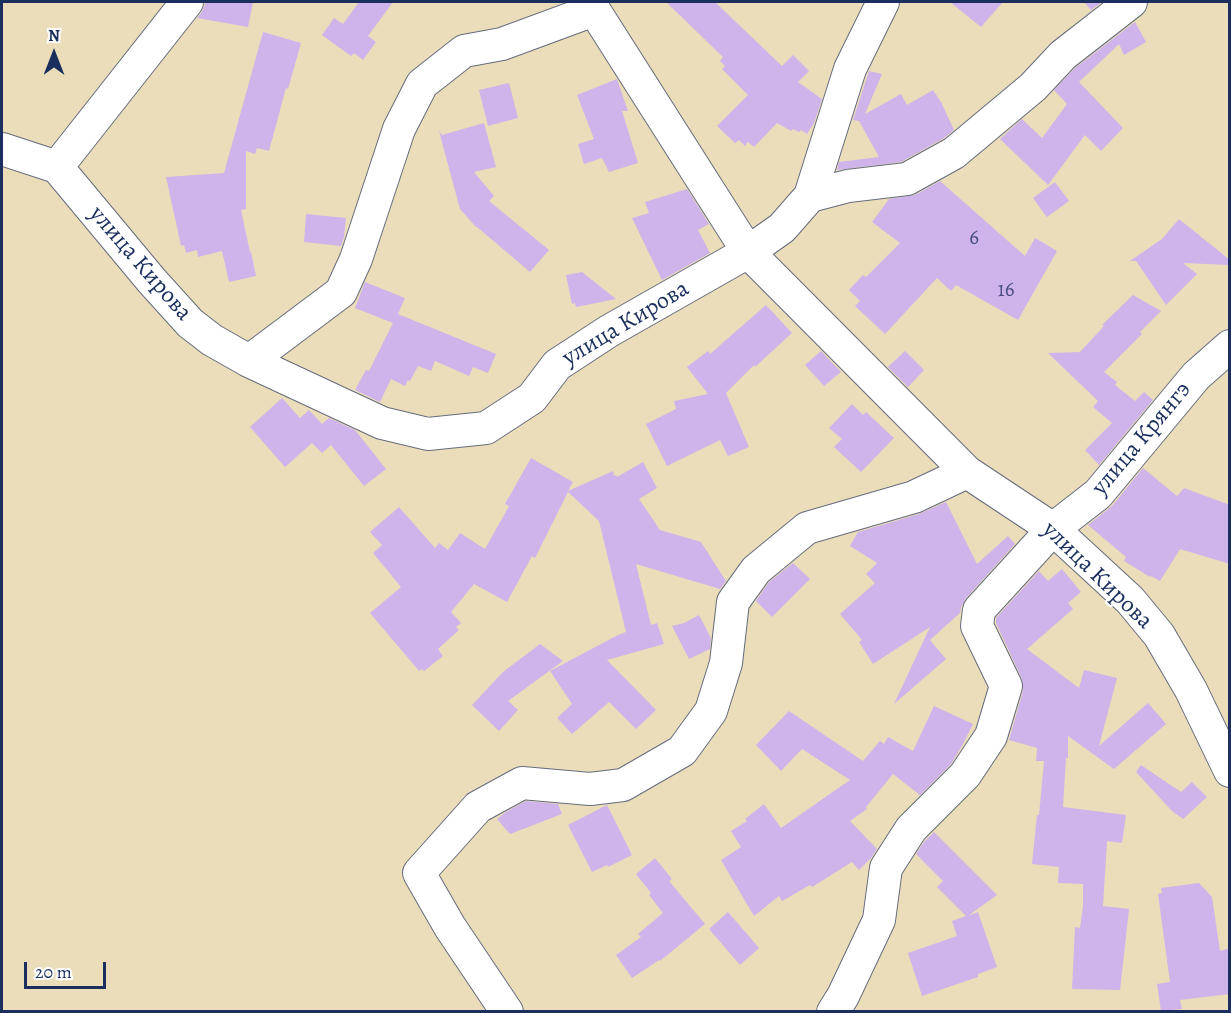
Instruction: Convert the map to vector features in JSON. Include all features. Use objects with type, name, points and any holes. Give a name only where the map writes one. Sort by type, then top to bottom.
[{"type":"street","points":[[2,149],[57,167],[187,2]]},
{"type":"street","points":[[249,361],[340,292],[356,259],[399,129],[422,84],[464,51],[502,44],[592,6],[748,252],[782,228],[810,195],[850,69],[883,2]]},
{"type":"street","points":[[810,195],[848,186],[907,179],[954,153],[1034,87],[1063,55],[1131,2]]},
{"type":"street","name":"улица Кирова","points":[[57,167],[152,281],[190,323],[212,340],[249,361],[382,423],[428,434],[486,428],[532,398],[557,365],[609,331],[748,252],[967,472],[1053,529],[1130,600],[1159,635],[1191,690],[1230,771]]},
{"type":"street","name":"улица Крянгэ","points":[[833,1011],[843,996],[879,920],[886,868],[911,829],[965,775],[991,736],[1006,686],[977,626],[979,610],[1053,529],[1098,494],[1196,376],[1230,346]]},
{"type":"street","points":[[507,1011],[450,927],[419,873],[478,807],[522,783],[590,789],[623,785],[682,751],[711,711],[726,663],[733,602],[756,570],[807,528],[914,497],[967,472]]},
{"type":"building","points":[[205,2],[253,2],[248,27],[197,18]]},
{"type":"building","points":[[359,2],[393,2],[368,36],[376,42],[363,60],[354,53],[351,56],[322,35],[334,18],[343,24]]},
{"type":"building","points":[[666,2],[715,2],[782,66],[793,55],[809,71],[798,82],[822,99],[814,123],[807,134],[801,130],[791,131],[777,123],[754,147],[748,142],[745,146],[739,140],[735,143],[717,126],[748,95],[722,69],[725,66],[720,61],[723,57]]},
{"type":"building","points":[[950,2],[1003,2],[981,27]]},
{"type":"building","points":[[1084,2],[1102,2],[1091,10]]},
{"type":"building","points":[[1135,22],[1146,42],[1124,55],[1119,44],[1079,82],[1123,128],[1101,151],[1085,135],[1048,185],[1000,139],[1022,119],[1042,138],[1067,104],[1054,90],[1075,68]]},
{"type":"building","points":[[263,32],[301,43],[269,151],[257,148],[255,154],[246,151],[246,209],[241,210],[256,276],[229,282],[222,251],[198,257],[197,250],[186,253],[184,245],[181,246],[166,177],[224,173]]},
{"type":"building","points":[[869,71],[882,74],[865,114],[901,94],[907,105],[933,90],[954,130],[901,162],[837,170],[839,162],[879,157],[859,121],[853,120]]},
{"type":"building","points":[[617,79],[628,111],[622,111],[638,163],[609,172],[602,158],[584,164],[578,144],[594,139],[577,95]]},
{"type":"building","points":[[509,83],[518,118],[488,126],[479,90]]},
{"type":"building","points":[[484,123],[496,167],[474,172],[494,196],[489,201],[549,250],[530,272],[476,227],[460,209],[439,131],[442,135]]},
{"type":"building","points":[[940,181],[1025,256],[1035,238],[1057,251],[1018,320],[956,285],[951,291],[937,278],[885,334],[855,306],[860,301],[849,290],[863,275],[866,277],[900,243],[872,222],[889,199],[915,195]]},
{"type":"building","points":[[1055,182],[1069,201],[1047,217],[1033,198]]},
{"type":"building","points":[[687,189],[709,224],[698,230],[710,253],[662,280],[632,218],[649,213],[645,202]]},
{"type":"building","points":[[306,214],[346,218],[341,246],[304,242]]},
{"type":"building","points":[[1179,219],[1230,260],[1230,265],[1183,263],[1197,274],[1166,305],[1136,261],[1130,261],[1162,239]]},
{"type":"building","points":[[582,272],[616,299],[576,307],[575,303],[572,304],[566,275]]},
{"type":"building","points":[[365,282],[405,298],[398,314],[496,354],[488,373],[473,367],[469,376],[435,361],[431,371],[418,366],[405,386],[391,379],[380,402],[355,390],[366,370],[369,371],[393,323],[355,308]]},
{"type":"building","points":[[1133,295],[1161,311],[1140,332],[1142,334],[1104,372],[1117,382],[1115,385],[1135,401],[1144,392],[1153,400],[1099,465],[1085,450],[1112,423],[1093,407],[1098,401],[1048,353],[1080,352],[1104,326],[1102,325]]},
{"type":"building","points":[[766,305],[792,333],[755,367],[754,365],[726,393],[749,447],[728,456],[720,440],[667,466],[646,424],[676,409],[674,401],[708,394],[687,367],[708,351],[710,354]]},
{"type":"building","points":[[821,351],[841,372],[824,386],[805,365]]},
{"type":"building","points":[[905,351],[924,370],[908,387],[888,367]]},
{"type":"building","points":[[282,398],[300,418],[309,410],[322,424],[329,418],[355,430],[386,469],[364,486],[331,445],[322,453],[312,443],[285,467],[250,427]]},
{"type":"building","points":[[852,404],[863,415],[866,412],[894,438],[861,472],[834,447],[842,439],[829,428]]},
{"type":"building","points":[[531,458],[573,482],[568,491],[613,471],[614,476],[617,477],[643,462],[657,488],[639,499],[660,530],[701,542],[726,581],[720,589],[636,564],[651,625],[657,623],[664,644],[607,660],[656,710],[636,729],[609,702],[572,734],[557,718],[572,704],[550,671],[626,632],[599,521],[568,492],[535,558],[532,556],[507,602],[474,584],[451,612],[461,623],[456,627],[459,630],[438,649],[443,656],[424,671],[422,669],[419,671],[370,613],[401,587],[373,553],[382,545],[370,532],[399,507],[435,548],[439,543],[448,550],[460,533],[485,549],[509,506],[505,504]]},
{"type":"building","points":[[1143,468],[1177,496],[1184,488],[1230,505],[1230,564],[1180,549],[1160,581],[1124,561],[1126,557],[1088,525],[1112,506]]},
{"type":"building","points":[[946,502],[977,564],[1008,536],[1015,544],[966,598],[960,613],[930,640],[946,659],[894,704],[930,627],[873,664],[859,642],[862,640],[840,614],[875,583],[866,574],[877,563],[850,546],[858,532],[919,514]]},
{"type":"building","points":[[793,563],[810,579],[772,617],[756,601],[769,582]]},
{"type":"building","points":[[1062,569],[1081,592],[1068,603],[1073,609],[1027,649],[1079,688],[1084,670],[1117,678],[1099,746],[1148,703],[1166,724],[1114,769],[1068,736],[1063,807],[1126,815],[1122,843],[1107,841],[1103,906],[1129,909],[1120,990],[1072,989],[1075,927],[1080,928],[1083,884],[1058,883],[1059,867],[1032,864],[1044,761],[1036,761],[1037,748],[1009,740],[1023,691],[1022,679],[996,623],[996,618],[1039,571],[1048,581]]},
{"type":"building","points":[[699,615],[711,638],[710,649],[689,659],[672,626]]},
{"type":"building","points":[[540,644],[563,661],[508,701],[518,710],[499,731],[472,705],[503,672]]},
{"type":"building","points":[[934,706],[973,724],[951,764],[920,795],[893,774],[866,807],[867,809],[850,821],[877,849],[871,858],[859,870],[852,862],[812,887],[810,885],[782,901],[779,896],[754,916],[721,860],[741,847],[731,831],[747,821],[745,819],[764,804],[781,828],[850,780],[802,749],[781,771],[756,745],[789,711],[863,761],[880,741],[884,744],[888,737],[913,751]]},
{"type":"building","points":[[1141,765],[1181,792],[1192,782],[1207,797],[1183,819],[1172,811],[1136,772]]},
{"type":"building","points":[[526,801],[558,804],[562,814],[510,834],[497,819]]},
{"type":"building","points":[[607,805],[632,855],[592,872],[568,825]]},
{"type":"building","points":[[934,832],[997,895],[968,916],[978,912],[997,967],[978,974],[978,977],[922,996],[908,953],[957,936],[952,921],[966,916],[937,887],[943,881],[916,854]]},
{"type":"building","points":[[655,858],[672,879],[669,881],[705,924],[660,961],[632,978],[616,955],[641,937],[638,934],[663,913],[636,874]]},
{"type":"building","points":[[1199,883],[1212,897],[1220,951],[1230,948],[1230,994],[1180,1000],[1182,1009],[1161,1011],[1157,984],[1170,982],[1158,894],[1162,893],[1161,888]]},
{"type":"building","points":[[728,912],[759,948],[740,965],[709,929]]}]
